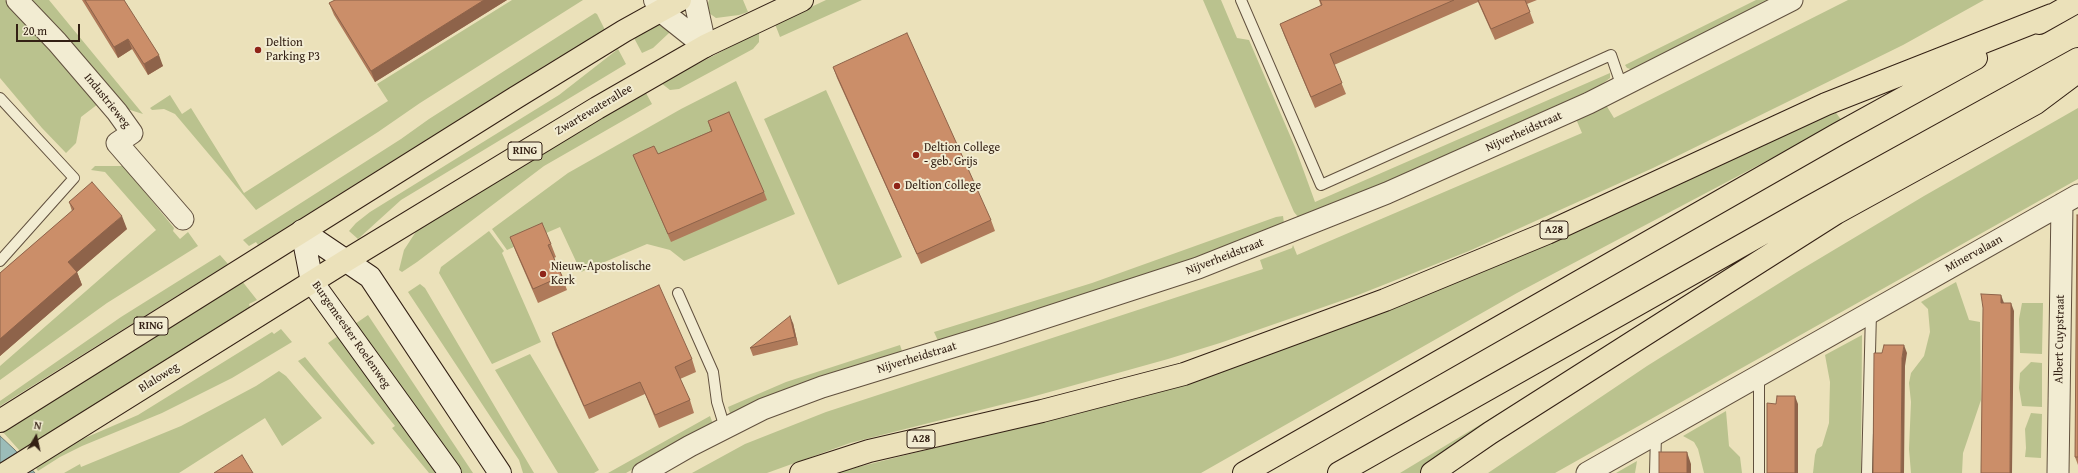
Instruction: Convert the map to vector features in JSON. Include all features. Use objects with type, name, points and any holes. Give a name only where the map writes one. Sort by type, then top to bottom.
[{"type":"main road","name":"RING","points":[[0,421],[302,231],[617,36],[658,6],[680,0]]},
{"type":"main road","points":[[695,0],[705,46]]},
{"type":"main road","name":"Zwartewaterallee","points":[[312,282],[609,100],[705,46],[802,0]]},
{"type":"main road","name":"A28","points":[[1244,473],[1838,134],[2078,1]]},
{"type":"main road","points":[[658,6],[705,46]]},
{"type":"main road","name":"A28","points":[[801,473],[869,451],[1042,411],[1199,368],[1385,300],[1547,233],[1826,104],[2052,15]]},
{"type":"main road","points":[[1339,473],[1808,208],[2078,59]]},
{"type":"main road","points":[[1432,473],[1490,433],[1836,213],[2036,103],[2078,71]]},
{"type":"main road","points":[[302,231],[370,277],[500,473]]},
{"type":"main road","name":"Burgemeester Roelenweg","points":[[302,231],[312,282],[450,473]]},
{"type":"main road","name":"Blaloweg","points":[[6,473],[312,282]]},
{"type":"street","name":"Industrieweg","points":[[17,0],[67,53],[117,112],[132,132],[117,143],[183,219]]},
{"type":"street","name":"Nijverheidstraat","points":[[642,473],[763,409],[822,387],[998,334],[1198,268],[1387,193],[1589,103],[1792,0]]},
{"type":"street","name":"Minervalaan","points":[[1587,473],[2070,200]]},
{"type":"street","name":"Albert Cuypstraat","points":[[2058,473],[2070,200]]},
{"type":"lane","points":[[1241,0],[1321,185],[1611,55],[1622,87]]},
{"type":"lane","points":[[0,98],[74,178],[0,261]]},
{"type":"lane","points":[[678,293],[713,372],[717,402],[725,428]]},
{"type":"lane","points":[[1867,473],[1870,312]]},
{"type":"lane","points":[[1759,473],[1760,375]]},
{"type":"lane","points":[[1656,434],[1656,473]]},
{"type":"green space","points":[[0,0],[5,0],[56,55],[98,104],[81,117],[76,143],[66,153],[42,128],[0,78]]},
{"type":"green space","points":[[30,0],[49,0],[143,114],[127,109]]},
{"type":"green space","points":[[512,0],[583,0],[420,103],[378,132],[256,210],[175,114],[164,109],[152,110],[150,108],[170,95],[182,114],[191,108],[244,193],[388,101],[377,84]]},
{"type":"green space","points":[[709,0],[743,0],[748,12],[739,15],[716,18],[709,13],[707,6]]},
{"type":"green space","points":[[826,0],[862,0],[780,37],[775,24]]},
{"type":"green space","points":[[1203,0],[1221,0],[1237,38],[1249,40],[1295,147],[1315,202],[1610,73],[1610,78],[1602,84],[1603,88],[1456,156],[1299,218],[1294,212]]},
{"type":"green space","points":[[1756,0],[1773,0],[1637,71],[1627,68],[1625,65]]},
{"type":"green space","points":[[1848,0],[1984,0],[1903,45],[1653,168],[1469,251],[1358,295],[1220,343],[1168,359],[1028,398],[850,443],[767,473],[692,473],[745,444],[826,412],[1263,269],[1260,260],[1292,248],[1293,245],[1297,255],[1582,133],[1576,119],[1606,105],[1614,118]]},
{"type":"green space","points":[[595,13],[597,14],[605,30],[549,63],[258,245],[256,242],[249,246],[243,240],[401,139],[429,119]]},
{"type":"green space","points":[[661,23],[670,31],[669,33],[653,48],[642,53],[634,38]]},
{"type":"green space","points":[[759,32],[759,42],[753,49],[679,89],[670,90],[661,83]]},
{"type":"green space","points":[[618,49],[626,64],[401,200],[358,239],[349,231],[356,223],[370,212],[559,95]]},
{"type":"green space","points":[[736,81],[795,214],[684,261],[670,250],[647,244],[581,272],[560,227],[507,250],[492,229],[568,173],[681,109]]},
{"type":"green space","points":[[826,90],[902,257],[838,285],[764,119]]},
{"type":"green space","points":[[646,93],[652,104],[544,166],[417,262],[402,272],[399,270],[404,250],[417,230],[544,150]]},
{"type":"green space","points":[[2078,108],[2078,179],[1555,473],[1488,473],[1647,366],[1797,272],[1924,196]]},
{"type":"green space","points":[[1834,110],[1842,121],[1517,293],[1201,473],[834,473],[1034,423],[1367,318],[1568,236]]},
{"type":"green space","points":[[95,166],[129,166],[126,169],[174,228],[173,231],[180,239],[188,232],[198,246],[107,303],[0,380],[0,366],[156,230],[105,172],[91,170]]},
{"type":"green space","points":[[1283,216],[1284,223],[1205,255],[939,343],[934,332],[1092,283],[1276,217]]},
{"type":"green space","points":[[489,231],[504,251],[502,253],[541,342],[492,364],[439,273],[441,267]]},
{"type":"green space","points":[[220,255],[228,264],[0,406],[0,401],[121,317]]},
{"type":"green space","points":[[242,281],[257,300],[249,304],[250,307],[20,451],[2,431]]},
{"type":"green space","points":[[1956,282],[1969,320],[1980,322],[1981,400],[1963,453],[1962,473],[1911,473],[1909,449],[1911,402],[1909,383],[1911,373],[1924,356],[1930,332],[1928,309],[1921,302]]},
{"type":"green space","points":[[420,284],[425,288],[534,473],[523,473],[519,460],[408,292]]},
{"type":"green space","points":[[2022,303],[2043,303],[2042,354],[2020,353],[2019,319]]},
{"type":"green space","points":[[368,315],[473,473],[458,473],[355,324]]},
{"type":"green space","points":[[281,329],[292,342],[232,378],[162,413],[82,446],[60,457],[38,471],[35,467],[78,441],[138,415],[272,332],[274,334]]},
{"type":"green space","points":[[1862,335],[1861,473],[1813,473],[1815,455],[1817,449],[1822,446],[1829,423],[1830,382],[1825,355]]},
{"type":"green space","points":[[338,336],[443,473],[429,473],[392,428],[395,426],[328,343]]},
{"type":"green space","points":[[900,345],[903,354],[731,416],[728,407],[786,382]]},
{"type":"green space","points":[[1609,347],[1422,473],[1400,473]]},
{"type":"green space","points":[[530,354],[599,470],[594,473],[558,473],[495,370]]},
{"type":"green space","points":[[305,357],[375,443],[372,445],[298,361]]},
{"type":"green space","points":[[2031,362],[2042,363],[2042,407],[2022,406],[2019,388],[2020,373]]},
{"type":"green space","points":[[279,371],[286,376],[322,418],[282,446],[265,418],[179,473],[64,473],[80,464],[81,467],[181,426],[256,386]]},
{"type":"green space","points":[[1726,411],[1729,446],[1740,457],[1742,473],[1704,473],[1698,449],[1694,442],[1683,436]]},
{"type":"green space","points":[[2031,413],[2042,414],[2041,458],[2025,457],[2025,429]]},
{"type":"green space","points":[[710,416],[713,424],[626,473],[608,473]]},
{"type":"green space","points":[[1637,461],[1635,473],[1616,473]]},
{"type":"water","points":[[0,436],[15,450],[35,473],[0,473]]},
{"type":"building","points":[[85,0],[124,0],[159,55],[144,64],[128,39],[114,47]]},
{"type":"building","points":[[335,0],[484,0],[371,71],[329,3]]},
{"type":"building","points":[[1320,0],[1454,0],[1330,54],[1342,83],[1311,97],[1280,24],[1322,5]]},
{"type":"building","points":[[1478,0],[1525,0],[1530,12],[1491,29]]},
{"type":"building","name":"Deltion College - geb. Grijs","points":[[907,33],[991,220],[917,254],[833,67]]},
{"type":"building","points":[[729,112],[764,192],[668,234],[633,155],[654,146],[658,154],[712,131],[708,121]]},
{"type":"building","points":[[92,182],[122,216],[68,262],[77,272],[0,339],[0,273],[74,209],[69,202]]},
{"type":"building","points":[[2077,215],[2078,457],[2075,457]]},
{"type":"building","name":"Nieuw-Apostolische Kerk","points":[[542,223],[551,244],[548,245],[562,276],[533,289],[510,237]]},
{"type":"building","points":[[659,285],[692,359],[675,367],[690,400],[655,415],[640,382],[584,406],[552,333]]},
{"type":"building","points":[[1981,294],[2001,295],[2001,303],[2011,303],[2010,473],[1981,473],[1983,308]]},
{"type":"building","points":[[790,316],[795,337],[750,348]]},
{"type":"building","points":[[1884,345],[1904,345],[1902,358],[1901,473],[1873,473],[1874,353],[1882,353]]},
{"type":"building","points":[[1777,396],[1795,396],[1795,473],[1767,473],[1767,403],[1776,404]]},
{"type":"building","points":[[1659,452],[1687,452],[1687,473],[1659,473]]},
{"type":"building","points":[[242,455],[253,473],[214,473]]},
{"type":"place","name":"Deltion Parking P3","points":[[258,50]]},
{"type":"place","name":"Deltion College - geb. Grijs","points":[[916,155]]},
{"type":"place","name":"Deltion College","points":[[897,186]]},
{"type":"place","name":"Nieuw-Apostolische Kerk","points":[[543,274]]}]
